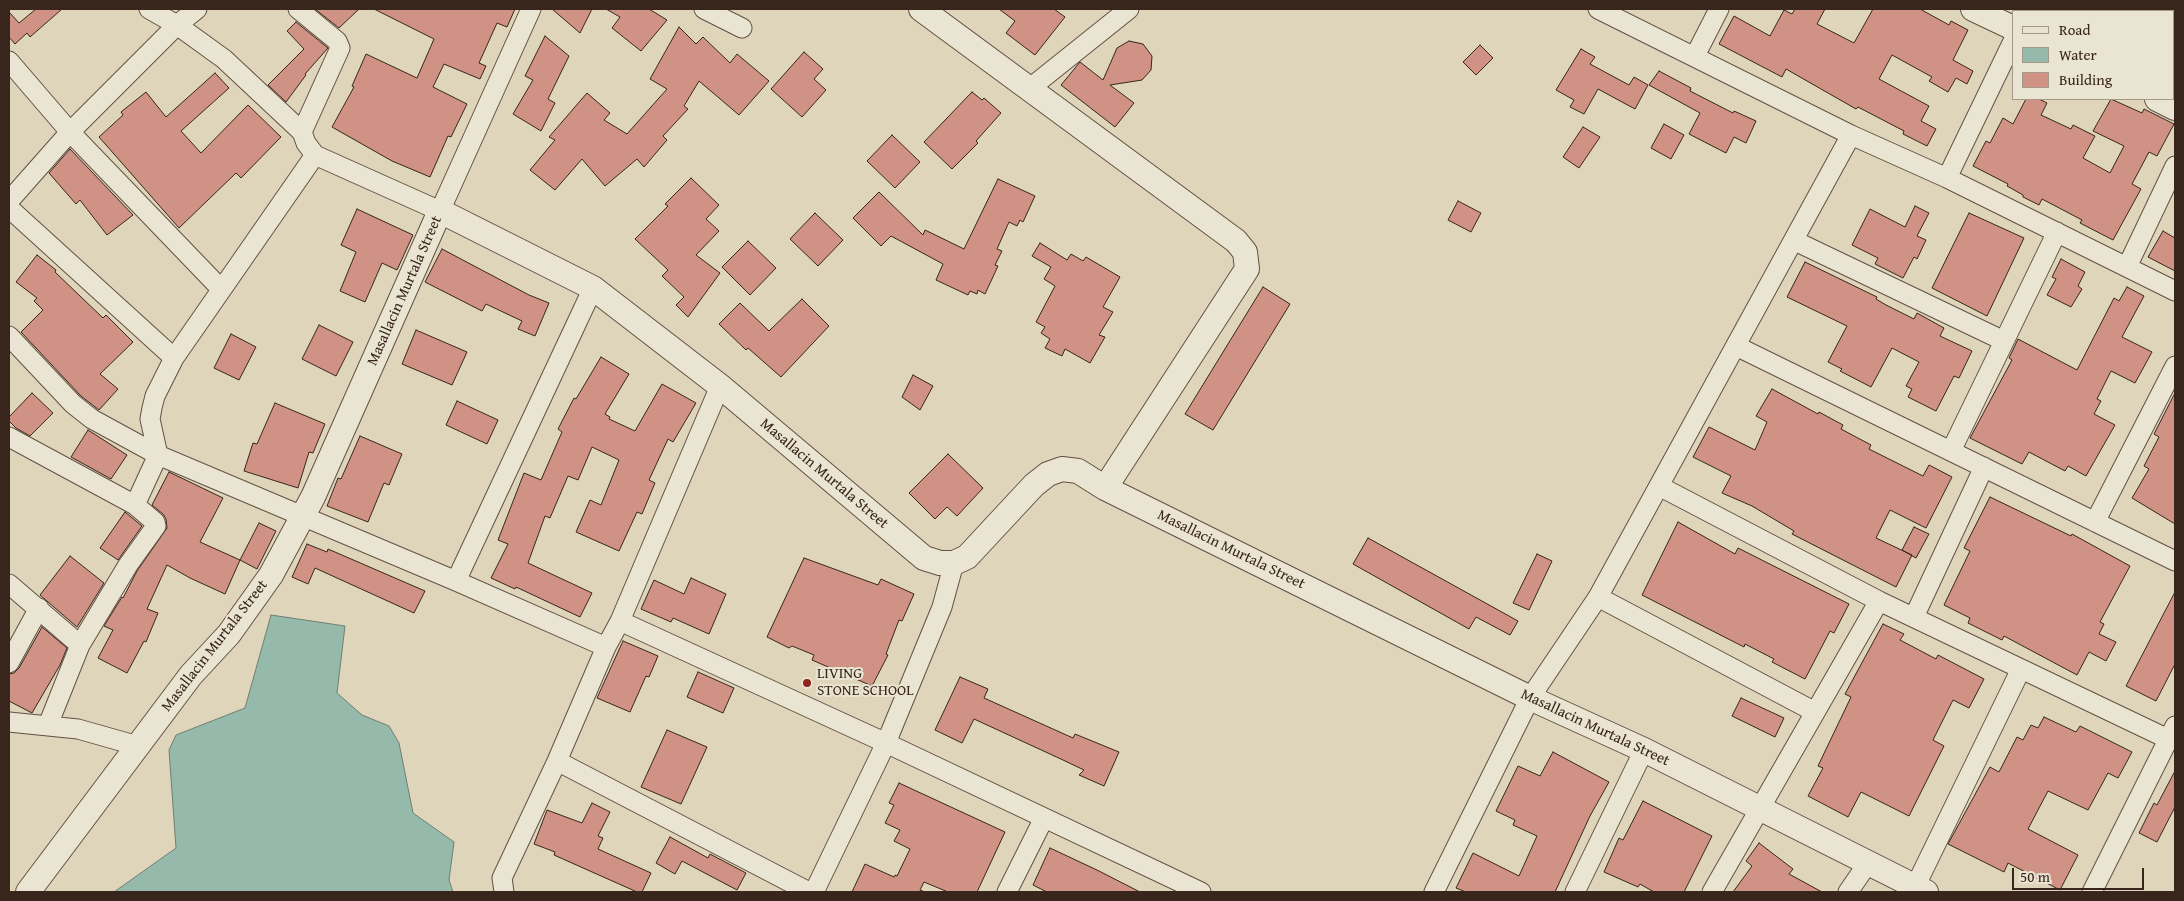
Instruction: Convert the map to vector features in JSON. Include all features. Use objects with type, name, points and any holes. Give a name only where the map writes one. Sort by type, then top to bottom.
[{"type":"street","points":[[149,9],[177,25],[224,59],[302,132],[306,143],[315,155],[440,211],[531,9]]},
{"type":"street","points":[[9,201],[70,132],[177,25],[197,9]]},
{"type":"street","points":[[298,9],[337,41],[340,48],[302,132]]},
{"type":"street","points":[[704,9],[742,28]]},
{"type":"street","points":[[921,9],[1236,241],[1245,252],[1247,268],[1106,488]]},
{"type":"street","points":[[1029,89],[1129,9]]},
{"type":"street","points":[[1598,9],[1851,135],[1947,178],[2175,290]]},
{"type":"street","points":[[1694,56],[1718,9]]},
{"type":"street","points":[[1973,9],[2012,28]]},
{"type":"street","points":[[1947,178],[2012,43]]},
{"type":"street","points":[[9,61],[70,132],[222,289]]},
{"type":"street","points":[[2159,100],[2175,108]]},
{"type":"street","points":[[1434,892],[1530,698],[1598,597],[1795,241],[1851,135]]},
{"type":"street","points":[[135,505],[158,455],[150,419],[155,396],[174,358],[315,155]]},
{"type":"street","points":[[2127,267],[2175,166]]},
{"type":"street","points":[[9,208],[174,358]]},
{"type":"street","name":"Masallacin Murtala Street","points":[[28,892],[191,675],[229,634],[271,575],[313,497],[440,211],[593,288],[720,386],[924,558],[940,563],[954,563],[966,557],[1034,485],[1048,474],[1062,469],[1078,471],[1106,488],[1530,698],[1644,750],[1920,890]]},
{"type":"street","points":[[1951,451],[2057,232]]},
{"type":"street","points":[[1795,241],[2004,342]]},
{"type":"street","points":[[456,580],[593,288]]},
{"type":"street","points":[[9,336],[73,404],[92,419],[158,455],[456,580],[606,647]]},
{"type":"street","points":[[1736,346],[2175,561]]},
{"type":"street","points":[[2095,522],[2175,366]]},
{"type":"street","points":[[504,892],[502,878],[557,762],[606,647],[620,621],[720,386]]},
{"type":"street","points":[[9,437],[135,505],[154,520],[156,526],[128,565],[80,645],[48,725]]},
{"type":"street","points":[[1914,617],[1984,467]]},
{"type":"street","points":[[1659,486],[1879,601],[2022,669],[2172,733],[2092,892]]},
{"type":"street","points":[[814,892],[886,743],[942,606],[954,563]]},
{"type":"street","points":[[9,584],[80,645]]},
{"type":"street","points":[[1598,597],[1815,712]]},
{"type":"street","points":[[1712,892],[1879,601]]},
{"type":"street","points":[[9,663],[39,608]]},
{"type":"street","points":[[620,621],[886,743],[1201,892]]},
{"type":"street","points":[[1920,890],[2022,669]]},
{"type":"street","points":[[9,722],[78,729],[138,746]]},
{"type":"street","points":[[1576,892],[1644,750]]},
{"type":"street","points":[[557,762],[809,892]]},
{"type":"street","points":[[1007,892],[1044,818]]},
{"type":"street","points":[[1848,892],[1868,863]]},
{"type":"water","points":[[271,615],[345,626],[337,693],[362,715],[389,726],[399,743],[413,813],[454,842],[449,880],[453,892],[114,892],[176,848],[169,750],[176,735],[245,708]]},
{"type":"building","points":[[36,9],[62,9],[30,37],[27,33],[15,44],[9,37],[9,12],[19,23]]},
{"type":"building","points":[[315,9],[359,9],[339,28]]},
{"type":"building","points":[[374,9],[515,9],[507,27],[497,23],[479,63],[486,66],[480,79],[444,64],[433,87],[467,104],[451,137],[448,136],[430,177],[392,161],[332,127],[354,87],[352,86],[366,54],[417,78],[434,39]]},
{"type":"building","points":[[552,9],[592,9],[580,33]]},
{"type":"building","points":[[606,9],[649,9],[667,20],[641,51],[612,28],[620,17]]},
{"type":"building","points":[[999,9],[1054,9],[1065,17],[1035,55],[1006,33],[1015,21]]},
{"type":"building","points":[[1795,9],[1825,9],[1817,24],[1854,43],[1873,9],[1920,9],[1949,25],[1951,21],[1968,30],[1953,60],[1973,71],[1967,84],[1956,78],[1948,92],[1929,81],[1932,77],[1892,55],[1879,79],[1929,106],[1921,121],[1936,129],[1927,146],[1903,134],[1904,131],[1858,107],[1856,109],[1786,69],[1782,77],[1719,44],[1734,16],[1770,36],[1784,10],[1792,14]]},
{"type":"building","points":[[296,22],[328,48],[305,74],[286,102],[268,85],[304,49],[287,31]]},
{"type":"building","points":[[679,27],[696,44],[703,37],[730,63],[737,54],[769,81],[739,115],[699,81],[684,106],[688,109],[663,136],[667,140],[644,167],[637,159],[605,186],[582,159],[555,190],[530,170],[555,140],[549,137],[587,93],[610,113],[604,120],[627,134],[667,89],[650,79]]},
{"type":"building","points":[[545,36],[569,56],[548,99],[555,103],[541,131],[513,114],[533,80],[525,76]]},
{"type":"building","points":[[1129,41],[1143,44],[1152,56],[1151,70],[1142,80],[1110,85],[1134,103],[1115,127],[1061,85],[1080,62],[1103,80],[1117,48]]},
{"type":"building","points":[[1480,45],[1493,58],[1476,75],[1463,62]]},
{"type":"building","points":[[1581,49],[1595,57],[1590,64],[1629,85],[1634,77],[1648,85],[1635,109],[1598,89],[1584,114],[1570,107],[1574,100],[1556,90]]},
{"type":"building","points":[[804,52],[823,69],[814,79],[826,90],[802,117],[771,89]]},
{"type":"building","points":[[1659,71],[1691,88],[1690,91],[1733,113],[1734,111],[1756,121],[1746,143],[1734,137],[1726,153],[1689,134],[1700,113],[1649,85]]},
{"type":"building","points":[[215,73],[229,88],[181,131],[201,153],[248,105],[281,137],[241,178],[236,173],[179,228],[99,137],[123,115],[121,112],[146,92],[166,117]]},
{"type":"building","points":[[972,92],[982,100],[984,98],[1001,113],[976,141],[978,143],[952,169],[924,142]]},
{"type":"building","points":[[2025,100],[2041,100],[2047,103],[2041,115],[2071,129],[2073,125],[2095,136],[2083,158],[2110,173],[2124,146],[2093,131],[2110,100],[2142,113],[2144,109],[2174,124],[2157,156],[2149,152],[2132,184],[2141,189],[2113,240],[2080,223],[2082,220],[2042,199],[2039,205],[2023,197],[2023,195],[2007,186],[2008,184],[1973,166],[1986,141],[1990,143],[2003,118],[2013,124]]},
{"type":"building","points":[[1664,124],[1684,135],[1671,159],[1651,148]]},
{"type":"building","points":[[1583,127],[1600,137],[1579,168],[1563,157]]},
{"type":"building","points":[[892,135],[920,162],[895,188],[867,161]]},
{"type":"building","points":[[70,149],[133,215],[107,235],[80,200],[76,204],[49,173]]},
{"type":"building","points":[[691,178],[719,205],[706,219],[719,231],[696,255],[720,273],[688,317],[676,305],[684,297],[662,276],[668,270],[635,239],[668,206],[665,204]]},
{"type":"building","points":[[998,179],[1035,196],[1023,222],[1020,220],[1017,226],[1009,222],[997,249],[1002,251],[995,265],[998,266],[985,294],[978,290],[977,294],[970,291],[968,295],[936,280],[943,264],[891,236],[881,246],[853,218],[879,192],[923,235],[925,230],[964,249]]},
{"type":"building","points":[[1458,201],[1481,213],[1471,232],[1448,220]]},
{"type":"building","points":[[1915,206],[1929,213],[1917,236],[1926,240],[1917,259],[1914,257],[1903,278],[1875,264],[1878,258],[1852,245],[1870,209],[1905,227]]},
{"type":"building","points":[[357,209],[413,235],[397,270],[382,263],[365,302],[340,291],[356,252],[341,245]]},
{"type":"building","points":[[815,213],[843,240],[818,266],[790,239]]},
{"type":"building","points":[[1969,213],[2024,238],[1987,316],[1932,288]]},
{"type":"building","points":[[2163,231],[2175,238],[2175,271],[2148,257]]},
{"type":"building","points":[[748,241],[776,268],[750,295],[722,267]]},
{"type":"building","points":[[1040,243],[1067,260],[1071,254],[1083,261],[1086,257],[1120,277],[1103,307],[1113,312],[1099,335],[1105,337],[1090,363],[1065,349],[1062,356],[1045,348],[1050,339],[1041,333],[1045,327],[1036,322],[1055,286],[1044,279],[1051,267],[1032,256]]},
{"type":"building","points":[[442,249],[529,295],[549,303],[535,336],[518,329],[522,321],[486,304],[482,311],[425,282]]},
{"type":"building","points":[[37,255],[56,270],[55,272],[103,318],[106,315],[133,342],[100,374],[118,389],[99,410],[81,396],[21,332],[43,310],[34,301],[37,298],[16,282]]},
{"type":"building","points":[[2061,259],[2085,272],[2078,286],[2082,289],[2071,307],[2047,295],[2056,279],[2052,277]]},
{"type":"building","points":[[1805,262],[1877,297],[1876,299],[1886,305],[1914,319],[1917,313],[1944,328],[1940,336],[1972,351],[1959,378],[1954,376],[1936,411],[1908,397],[1912,389],[1906,386],[1919,362],[1892,348],[1871,387],[1840,371],[1842,369],[1828,362],[1847,326],[1787,297]]},
{"type":"building","points":[[1263,287],[1290,304],[1213,430],[1185,414]]},
{"type":"building","points":[[2127,287],[2144,296],[2122,337],[2152,352],[2135,383],[2111,371],[2097,399],[2101,401],[2094,414],[2115,425],[2086,476],[2068,466],[2065,471],[2029,452],[2022,464],[1970,438],[2012,360],[2009,358],[2018,339],[2077,370],[2114,298],[2119,301]]},
{"type":"building","points":[[802,299],[829,326],[781,377],[748,348],[746,350],[719,324],[740,303],[769,331]]},
{"type":"building","points":[[319,325],[353,342],[336,376],[302,359]]},
{"type":"building","points":[[416,330],[467,352],[452,385],[402,364]]},
{"type":"building","points":[[231,334],[256,347],[239,380],[214,368]]},
{"type":"building","points":[[601,357],[629,374],[605,414],[610,417],[609,419],[635,431],[662,384],[696,403],[673,442],[668,439],[649,480],[655,483],[642,514],[637,512],[619,551],[576,532],[590,500],[601,505],[619,460],[592,447],[578,480],[568,476],[550,518],[545,516],[528,563],[592,593],[580,617],[516,587],[515,589],[491,578],[508,544],[498,540],[524,473],[541,480],[562,432],[558,429],[574,398],[576,399]]},
{"type":"building","points":[[913,375],[933,386],[920,410],[902,397]]},
{"type":"building","points":[[1772,389],[1843,425],[1841,429],[1871,445],[1869,449],[1923,476],[1929,465],[1952,477],[1926,528],[1890,510],[1876,538],[1912,555],[1896,587],[1792,534],[1794,531],[1752,506],[1722,493],[1731,476],[1693,457],[1709,427],[1755,450],[1767,422],[1756,416]]},
{"type":"building","points":[[32,393],[53,413],[30,436],[16,428],[9,421],[9,417]]},
{"type":"building","points":[[2175,393],[2175,524],[2132,498],[2149,469],[2144,466],[2159,437],[2154,434]]},
{"type":"building","points":[[457,401],[498,420],[487,444],[446,425]]},
{"type":"building","points":[[275,403],[325,424],[313,453],[309,452],[298,488],[244,471],[253,443],[257,444]]},
{"type":"building","points":[[88,430],[127,455],[111,479],[71,457]]},
{"type":"building","points":[[360,436],[402,454],[389,485],[384,483],[368,522],[327,506],[338,478],[341,479]]},
{"type":"building","points":[[948,454],[983,488],[957,516],[947,507],[935,519],[909,493]]},
{"type":"building","points":[[169,472],[223,498],[200,542],[240,560],[225,594],[167,565],[147,609],[158,613],[146,642],[144,641],[127,673],[98,658],[113,630],[104,626],[123,598],[137,571],[167,528],[166,519],[163,514],[152,505]]},
{"type":"building","points":[[1990,497],[2071,536],[2072,534],[2130,566],[2100,622],[2104,624],[2099,634],[2116,642],[2106,661],[2089,652],[2077,675],[2004,636],[2002,640],[1968,623],[1970,618],[1944,605],[1970,551],[1964,548]]},
{"type":"building","points":[[125,512],[142,526],[118,560],[100,548]]},
{"type":"building","points":[[1678,522],[1735,554],[1738,548],[1849,604],[1834,633],[1830,631],[1805,679],[1772,662],[1774,659],[1745,644],[1744,647],[1642,595]]},
{"type":"building","points":[[259,523],[276,531],[257,569],[240,560]]},
{"type":"building","points":[[1914,527],[1929,534],[1916,558],[1902,550]]},
{"type":"building","points":[[1368,538],[1518,621],[1510,635],[1476,617],[1469,629],[1353,564]]},
{"type":"building","points":[[307,544],[327,552],[328,549],[425,591],[414,613],[315,568],[308,584],[292,577]]},
{"type":"building","points":[[1537,554],[1552,561],[1529,610],[1513,603]]},
{"type":"building","points":[[70,556],[104,583],[77,627],[40,595]]},
{"type":"building","points":[[804,558],[878,585],[881,579],[914,594],[902,621],[899,620],[886,654],[888,655],[872,686],[812,660],[814,655],[792,646],[789,648],[767,637]]},
{"type":"building","points":[[691,578],[726,594],[709,634],[673,618],[671,622],[641,609],[654,580],[684,594]]},
{"type":"building","points":[[2175,592],[2175,664],[2156,701],[2126,686]]},
{"type":"building","points":[[1883,624],[1904,634],[1900,640],[1936,659],[1938,655],[1984,679],[1969,708],[1953,700],[1933,740],[1944,746],[1909,816],[1861,792],[1848,817],[1808,796],[1823,768],[1818,766],[1851,697],[1845,694]]},
{"type":"building","points":[[42,627],[67,648],[60,665],[32,713],[9,701],[9,674],[14,673],[19,668]]},
{"type":"building","points":[[623,641],[658,656],[649,677],[646,676],[630,712],[597,698]]},
{"type":"building","points":[[698,672],[734,688],[723,713],[687,697]]},
{"type":"building","points":[[960,677],[988,689],[984,698],[1073,738],[1075,734],[1119,752],[1104,786],[1079,775],[1084,770],[974,719],[962,743],[935,730]]},
{"type":"building","points":[[1741,698],[1784,718],[1775,737],[1732,716]]},
{"type":"building","points":[[2044,717],[2076,732],[2080,726],[2132,752],[2118,778],[2108,773],[2088,810],[2048,791],[2028,829],[2078,855],[2060,890],[2008,863],[2004,872],[1948,844],[1990,767],[1999,772],[2017,737],[2023,740],[2031,725],[2038,728]]},
{"type":"building","points":[[667,730],[707,747],[681,804],[641,787]]},
{"type":"building","points":[[1553,752],[1609,782],[1590,816],[1555,892],[1466,892],[1456,888],[1473,853],[1519,876],[1537,836],[1513,825],[1515,820],[1496,811],[1518,766],[1540,776]]},
{"type":"building","points":[[2175,771],[2175,807],[2157,842],[2139,833],[2154,803],[2157,805]]},
{"type":"building","points":[[899,783],[1005,832],[977,892],[948,892],[924,882],[920,890],[925,892],[852,892],[865,864],[894,877],[895,875],[897,876],[910,849],[894,841],[900,830],[885,823],[894,805],[889,803]]},
{"type":"building","points":[[1643,801],[1712,836],[1684,892],[1654,892],[1640,884],[1638,887],[1604,872],[1619,838],[1623,840]]},
{"type":"building","points":[[592,803],[610,812],[598,836],[603,838],[598,849],[651,873],[642,892],[637,892],[554,855],[555,852],[534,844],[547,810],[582,823]]},
{"type":"building","points":[[670,837],[708,858],[710,854],[746,873],[737,890],[682,861],[675,874],[656,863]]},
{"type":"building","points":[[1759,843],[1793,869],[1789,874],[1822,892],[1733,892],[1752,866],[1746,861]]},
{"type":"building","points":[[1050,848],[1140,892],[1047,892],[1033,885]]},
{"type":"place","name":"LIVING STONE SCHOOL","points":[[807,683]]}]
